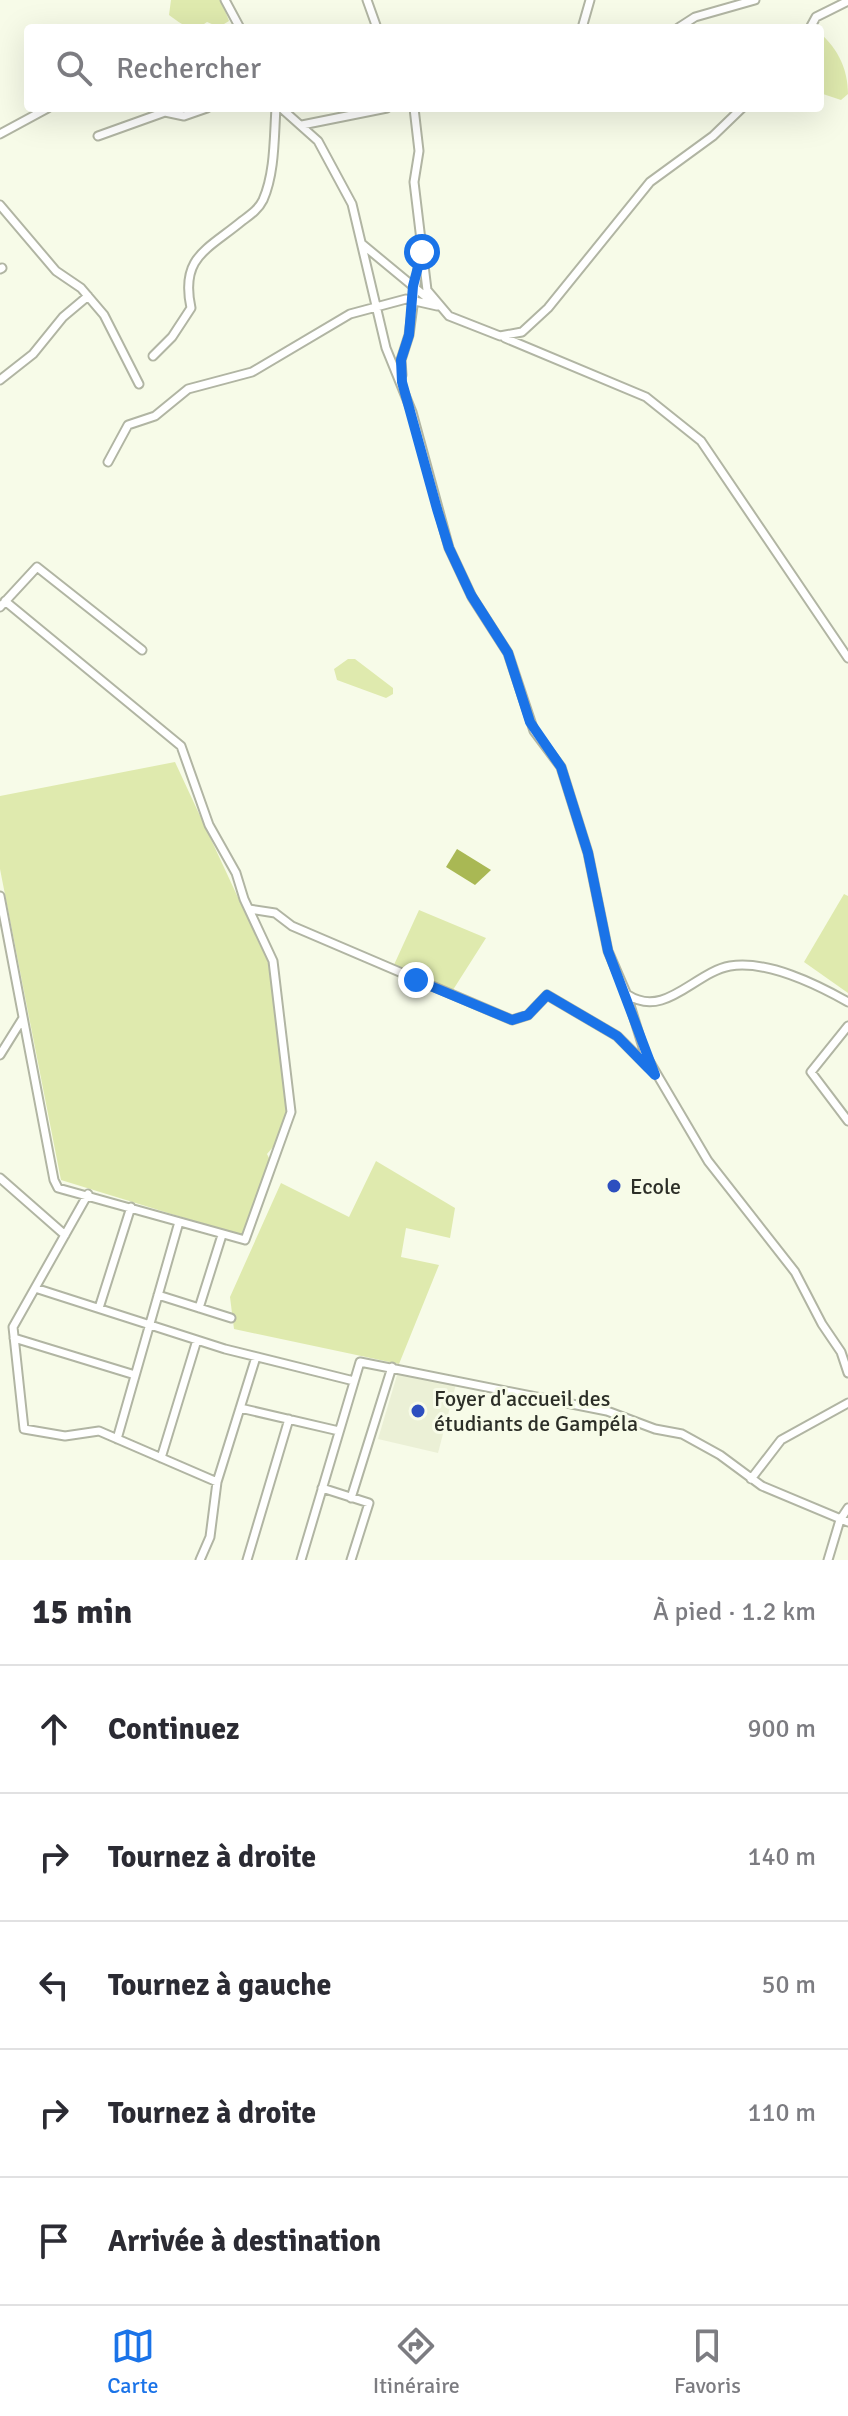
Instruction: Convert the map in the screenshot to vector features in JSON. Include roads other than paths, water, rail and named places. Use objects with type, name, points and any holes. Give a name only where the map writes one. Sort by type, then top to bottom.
[{"type":"street","points":[[225,0],[238,24]]},
{"type":"street","points":[[367,0],[376,24]]},
{"type":"street","points":[[583,24],[590,0]]},
{"type":"street","points":[[684,24],[695,17],[755,0]]},
{"type":"street","points":[[812,24],[816,17],[848,1]]},
{"type":"street","points":[[0,134],[41,112]]},
{"type":"street","points":[[98,136],[165,112],[184,116],[196,112]]},
{"type":"street","points":[[153,356],[191,308],[187,278],[192,264],[206,249],[254,213],[263,199],[279,112]]},
{"type":"street","points":[[283,112],[318,141],[347,193],[386,348],[402,382],[449,548],[472,597],[508,653],[530,722],[561,767],[572,796],[608,951],[655,1075]]},
{"type":"street","points":[[302,125],[367,112]]},
{"type":"street","points":[[414,112],[419,151],[414,182],[421,217],[422,252],[427,290],[437,306]]},
{"type":"street","points":[[500,336],[522,332],[548,308],[650,182],[713,136],[738,112]]},
{"type":"street","points":[[0,205],[56,271],[88,296],[104,315],[139,384]]},
{"type":"street","points":[[361,243],[449,316],[646,397],[701,441],[848,658]]},
{"type":"street","points":[[402,382],[401,360],[409,335],[413,286],[422,252]]},
{"type":"street","points":[[0,380],[33,354],[63,317],[88,296]]},
{"type":"street","points":[[108,462],[128,425],[155,416],[188,389],[252,372],[338,320],[375,307],[411,300],[437,306]]},
{"type":"street","points":[[0,896],[58,1188],[245,1240],[291,1112],[273,961],[236,873],[209,825],[181,746],[2,604],[37,567],[142,650]]},
{"type":"street","points":[[249,909],[275,913],[292,926],[512,1020],[528,1015],[547,995],[617,1036],[655,1075],[722,1181],[795,1272],[822,1324],[836,1343],[848,1373]]},
{"type":"street","points":[[627,995],[648,1003],[678,995],[714,971],[740,965],[793,976],[848,1002]]},
{"type":"street","points":[[0,1055],[23,1018]]},
{"type":"street","points":[[848,1026],[811,1072],[848,1121]]},
{"type":"street","points":[[0,1178],[65,1235]]},
{"type":"street","points":[[88,1194],[13,1327],[24,1429],[65,1436],[99,1431],[217,1482]]},
{"type":"street","points":[[99,1308],[131,1207]]},
{"type":"street","points":[[117,1439],[179,1222]]},
{"type":"street","points":[[199,1308],[222,1235]]},
{"type":"street","points":[[35,1288],[197,1340],[354,1381]]},
{"type":"street","points":[[158,1295],[231,1318]]},
{"type":"street","points":[[14,1338],[135,1375]]},
{"type":"street","points":[[161,1458],[197,1340]]},
{"type":"street","points":[[200,1560],[210,1537],[217,1482],[256,1357]]},
{"type":"street","points":[[301,1560],[360,1362],[607,1411],[702,1444],[751,1479],[844,1521]]},
{"type":"street","points":[[351,1498],[392,1367]]},
{"type":"street","points":[[751,1479],[781,1440],[848,1403]]},
{"type":"street","points":[[240,1408],[339,1431]]},
{"type":"street","points":[[247,1560],[289,1419]]},
{"type":"street","points":[[322,1488],[369,1503],[351,1560]]},
{"type":"street","points":[[828,1560],[848,1508]]},
{"type":"place","name":"Ecole","points":[[614,1186]]},
{"type":"place","name":"Foyer d'accueil des étudiants de Gampéla","points":[[418,1411]]}]
